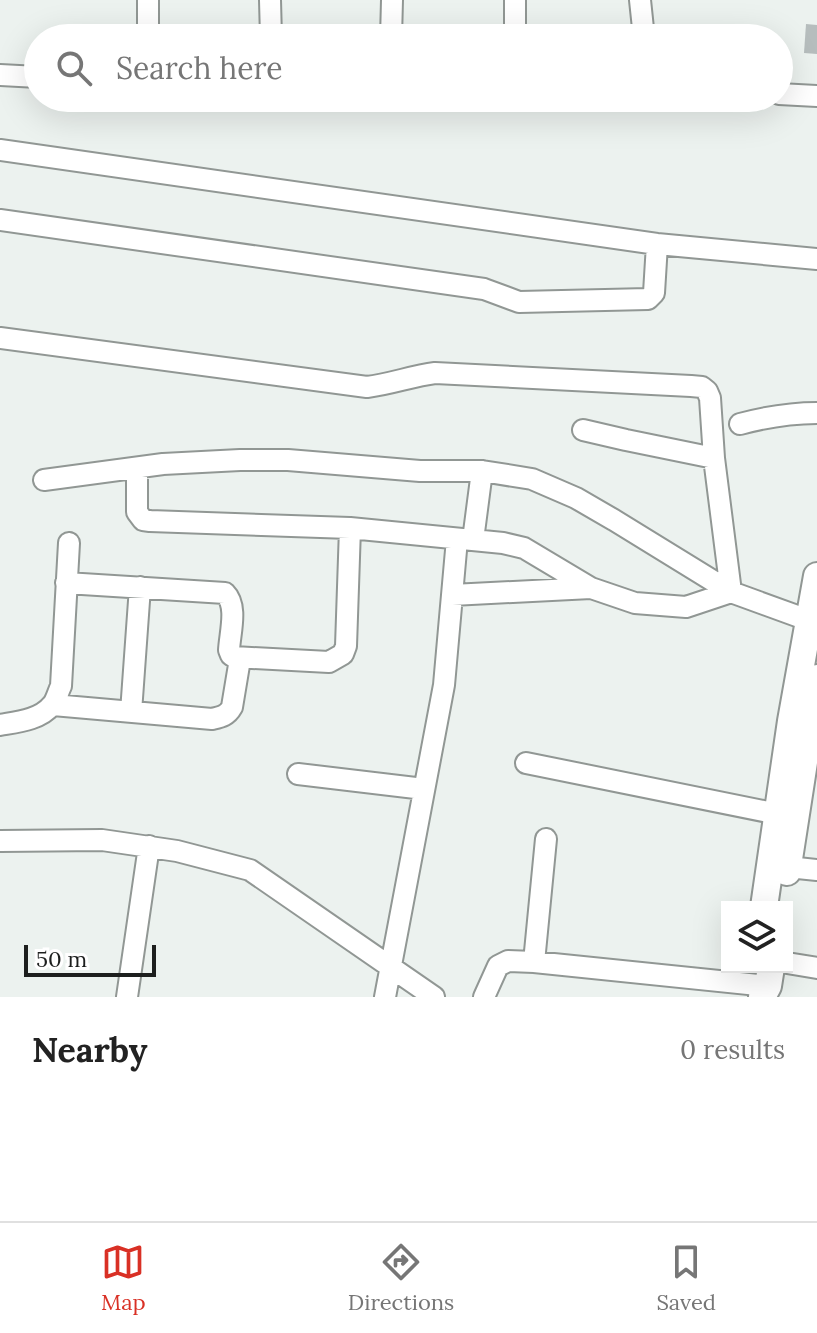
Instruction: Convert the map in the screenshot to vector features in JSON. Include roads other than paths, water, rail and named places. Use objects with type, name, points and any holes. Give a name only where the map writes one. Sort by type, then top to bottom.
[{"type":"main road","points":[[782,901],[788,867],[808,620],[817,576]]},
{"type":"main road","points":[[765,901],[778,814],[801,722],[817,678]]},
{"type":"street","points":[[148,0],[148,24]]},
{"type":"street","points":[[270,0],[271,24]]},
{"type":"street","points":[[391,24],[392,0]]},
{"type":"street","points":[[515,0],[515,24]]},
{"type":"street","points":[[640,0],[643,24]]},
{"type":"street","points":[[0,82],[0,75],[24,76]]},
{"type":"street","points":[[793,95],[817,96]]},
{"type":"street","points":[[0,150],[657,244],[817,259]]},
{"type":"street","points":[[0,220],[484,289],[519,302],[648,299],[654,293],[657,244]]},
{"type":"street","points":[[0,338],[367,387],[435,373],[702,387],[710,398],[714,458],[731,592]]},
{"type":"street","points":[[740,424],[772,416],[817,413]]},
{"type":"street","points":[[583,430],[714,458]]},
{"type":"street","points":[[44,480],[137,468],[240,460],[288,460],[420,471],[482,471],[532,479],[576,498],[731,592],[808,620]]},
{"type":"street","points":[[137,468],[137,512],[143,520],[350,528],[503,543],[524,548],[591,588],[635,603],[686,607],[731,592]]},
{"type":"street","points":[[385,997],[444,685],[452,595],[482,471]]},
{"type":"street","points":[[66,583],[225,593],[232,605],[231,655],[240,659],[329,662],[343,654],[346,646],[350,528]]},
{"type":"street","points":[[0,725],[40,715],[53,705],[61,686],[69,543]]},
{"type":"street","points":[[131,712],[140,587]]},
{"type":"street","points":[[452,595],[591,588]]},
{"type":"street","points":[[53,705],[212,719],[222,717],[232,707],[240,659]]},
{"type":"street","points":[[526,763],[778,814]]},
{"type":"street","points":[[298,774],[424,789]]},
{"type":"street","points":[[534,962],[546,839]]},
{"type":"street","points":[[0,841],[102,840],[177,851],[250,870],[434,997]]},
{"type":"street","points":[[127,997],[149,846]]},
{"type":"street","points":[[788,867],[817,870]]},
{"type":"street","points":[[484,997],[498,966],[508,961],[760,983]]},
{"type":"street","points":[[793,964],[817,968]]}]
